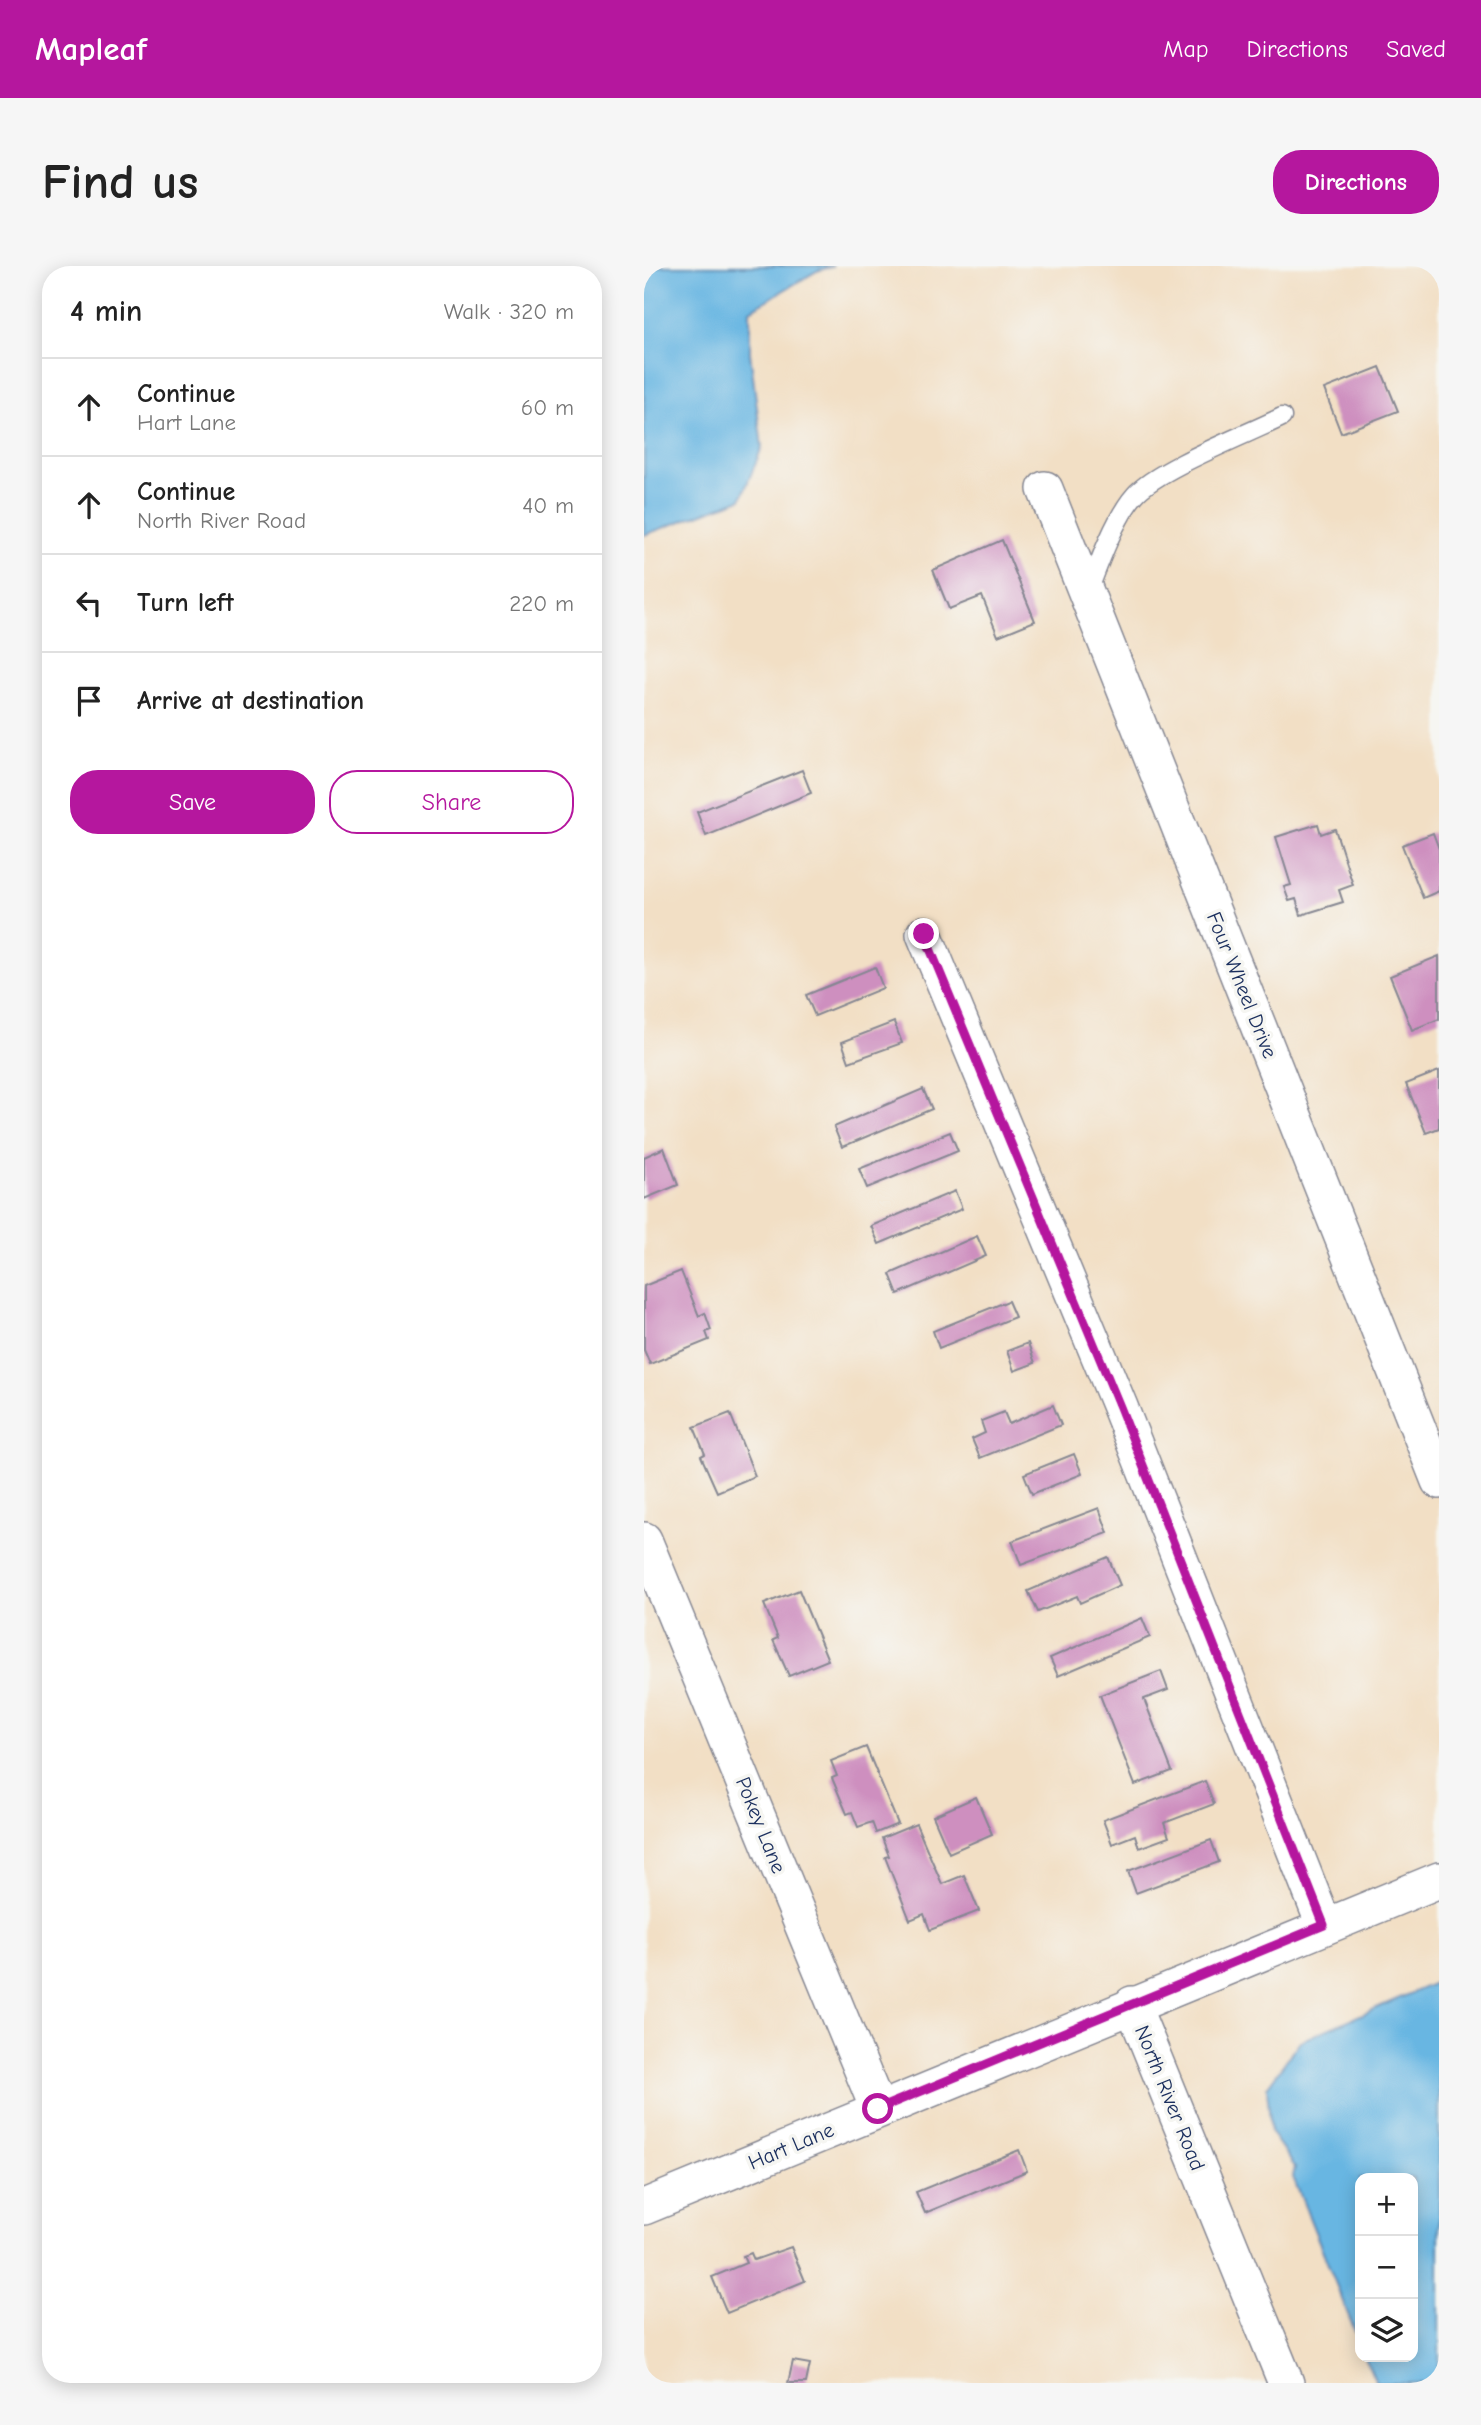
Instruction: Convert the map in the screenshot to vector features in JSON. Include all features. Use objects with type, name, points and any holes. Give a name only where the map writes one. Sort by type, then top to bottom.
[{"type":"street","name":"Four Wheel Drive","points":[[1045,489],[1428,1425],[1439,1481]]},
{"type":"street","points":[[924,934],[1120,1407],[1324,1925]]},
{"type":"street","name":"Pokey Lane","points":[[644,1540],[878,2109]]},
{"type":"street","name":"North River Road","points":[[1286,2383],[1132,2004],[1439,1880]]},
{"type":"street","name":"Hart Lane","points":[[644,2207],[1132,2004]]},
{"type":"lane","points":[[1087,595],[1102,555],[1135,495],[1172,470],[1282,417]]},
{"type":"water","points":[[644,266],[833,266],[817,271],[750,310],[750,353],[762,447],[741,499],[644,535]]},
{"type":"water","points":[[1439,1981],[1439,2383],[1376,2383],[1367,2362],[1418,2362],[1418,2173],[1355,2173],[1355,2332],[1293,2177],[1295,2167],[1271,2133],[1267,2087],[1300,2041]]},
{"type":"building","points":[[1380,367],[1398,411],[1341,433],[1324,389]]},
{"type":"building","points":[[1002,540],[1035,621],[998,636],[982,596],[949,609],[933,570]]},
{"type":"building","points":[[802,770],[811,793],[706,836],[697,812]]},
{"type":"building","points":[[1318,824],[1321,834],[1335,829],[1353,885],[1339,890],[1343,902],[1301,915],[1296,899],[1289,901],[1284,887],[1291,885],[1276,837]]},
{"type":"building","points":[[1433,833],[1439,849],[1439,891],[1423,898],[1402,845]]},
{"type":"building","points":[[1439,956],[1439,1019],[1412,1030],[1390,976]]},
{"type":"building","points":[[875,967],[883,988],[815,1016],[806,995]]},
{"type":"building","points":[[894,1022],[902,1043],[849,1062],[842,1042]]},
{"type":"building","points":[[1439,1071],[1439,1128],[1426,1133],[1406,1084]]},
{"type":"building","points":[[923,1089],[932,1109],[842,1147],[834,1127]]},
{"type":"building","points":[[950,1132],[958,1151],[867,1188],[859,1169]]},
{"type":"building","points":[[664,1148],[678,1185],[644,1199],[644,1157]]},
{"type":"building","points":[[955,1191],[962,1209],[879,1244],[871,1226]]},
{"type":"building","points":[[977,1236],[986,1256],[898,1294],[890,1274]]},
{"type":"building","points":[[681,1271],[699,1316],[705,1313],[711,1330],[706,1332],[709,1340],[650,1364],[644,1350],[644,1286]]},
{"type":"building","points":[[1008,1301],[1015,1317],[939,1348],[933,1331]]},
{"type":"building","points":[[1028,1343],[1035,1363],[1014,1371],[1007,1351]]},
{"type":"building","points":[[1053,1405],[1061,1425],[980,1458],[972,1439],[985,1433],[981,1421],[1004,1412],[1009,1424]]},
{"type":"building","points":[[730,1413],[755,1476],[717,1492],[701,1456],[705,1454],[694,1427]]},
{"type":"building","points":[[1074,1454],[1082,1474],[1032,1494],[1024,1474]]},
{"type":"building","points":[[1099,1508],[1108,1533],[1021,1565],[1012,1541]]},
{"type":"building","points":[[1108,1557],[1120,1585],[1080,1603],[1077,1596],[1038,1612],[1028,1591]]},
{"type":"building","points":[[799,1590],[828,1660],[789,1676],[773,1640],[778,1638],[764,1604]]},
{"type":"building","points":[[1142,1618],[1150,1637],[1058,1676],[1050,1658]]},
{"type":"building","points":[[1161,1671],[1168,1690],[1144,1699],[1172,1771],[1135,1785],[1100,1695]]},
{"type":"building","points":[[866,1747],[898,1824],[876,1833],[872,1822],[858,1827],[852,1812],[847,1814],[832,1778],[837,1776],[831,1761]]},
{"type":"building","points":[[1205,1781],[1214,1804],[1164,1823],[1169,1837],[1139,1848],[1135,1835],[1112,1844],[1103,1820]]},
{"type":"building","points":[[976,1797],[992,1834],[949,1853],[933,1816]]},
{"type":"building","points":[[916,1824],[942,1884],[964,1875],[979,1911],[930,1930],[924,1914],[910,1920],[885,1857],[889,1856],[882,1838]]},
{"type":"building","points":[[1211,1840],[1219,1862],[1136,1893],[1128,1871]]},
{"type":"building","points":[[1019,2150],[1027,2171],[925,2213],[916,2192]]},
{"type":"building","points":[[791,2247],[805,2281],[727,2313],[712,2277],[746,2263],[743,2256],[751,2253],[754,2260]]},
{"type":"building","points":[[793,2361],[810,2364],[806,2383],[788,2383]]},
{"type":"route","points":[[878,2109],[1324,1925],[1120,1407],[924,934]]}]
